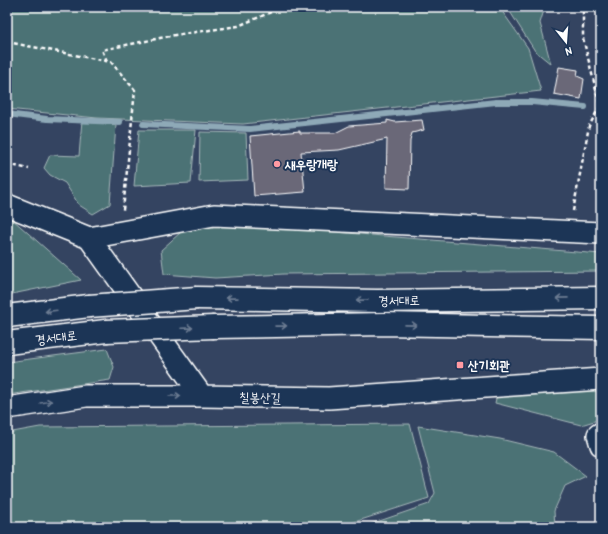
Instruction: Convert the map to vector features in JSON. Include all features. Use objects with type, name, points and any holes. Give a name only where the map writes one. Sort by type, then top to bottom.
[{"type":"main road","name":"경서대로","points":[[7,316],[89,306],[198,298],[376,301],[601,298]]},
{"type":"main road","name":"경서대로","points":[[7,343],[106,331],[214,327],[384,324],[601,328]]},
{"type":"street","points":[[7,205],[90,238],[214,215],[601,233]]},
{"type":"street","points":[[90,238],[202,396]]},
{"type":"street","name":"칠봉산길","points":[[7,408],[86,396],[329,398],[601,379]]},
{"type":"street","points":[[601,433],[598,435],[601,445]]},
{"type":"path","points":[[107,61],[102,50],[175,35],[238,26],[283,7]]},
{"type":"path","points":[[569,231],[589,126],[600,106],[583,38],[583,7]]},
{"type":"path","points":[[7,42],[111,62],[135,90],[121,232]]},
{"type":"path","points":[[595,115],[601,114]]},
{"type":"path","points":[[7,164],[29,169]]},
{"type":"green space","points":[[7,7],[499,7],[528,48],[541,91],[243,124],[97,118],[7,109]]},
{"type":"green space","points":[[507,7],[545,7],[540,23],[551,64],[535,51]]},
{"type":"green space","points":[[82,120],[116,125],[110,204],[93,214],[79,205],[65,183],[50,175],[44,168],[50,155],[79,156]]},
{"type":"green space","points":[[139,130],[196,130],[191,183],[134,186]]},
{"type":"green space","points":[[200,132],[246,133],[248,180],[199,182]]},
{"type":"green space","points":[[7,217],[11,218],[81,280],[7,295]]},
{"type":"green space","points":[[226,223],[601,254],[601,271],[284,274],[215,278],[164,274],[161,250],[181,232]]},
{"type":"green space","points":[[107,349],[114,367],[110,380],[7,395],[7,362]]},
{"type":"green space","points":[[601,389],[601,419],[581,425],[495,403],[497,394]]},
{"type":"green space","points":[[410,424],[429,498],[339,527],[7,527],[7,433],[40,427]]},
{"type":"green space","points":[[418,426],[500,439],[554,452],[586,476],[565,486],[554,511],[555,527],[362,527],[429,504],[435,493]]},
{"type":"building","points":[[559,67],[578,70],[577,76],[584,79],[581,99],[554,94]]},
{"type":"building","points":[[387,120],[395,122],[422,120],[424,130],[412,133],[410,141],[409,189],[386,188],[387,139],[339,150],[301,152],[305,192],[254,196],[250,136],[300,131],[300,133],[335,133],[349,126],[387,123]]},
{"type":"waterway","points":[[143,124],[250,129],[496,102],[532,102],[585,107]]},
{"type":"waterway","points":[[7,114],[47,119],[120,122]]},
{"type":"place","name":"새우랑개랑","points":[[277,164]]},
{"type":"place","name":"산기회관","points":[[460,365]]}]
